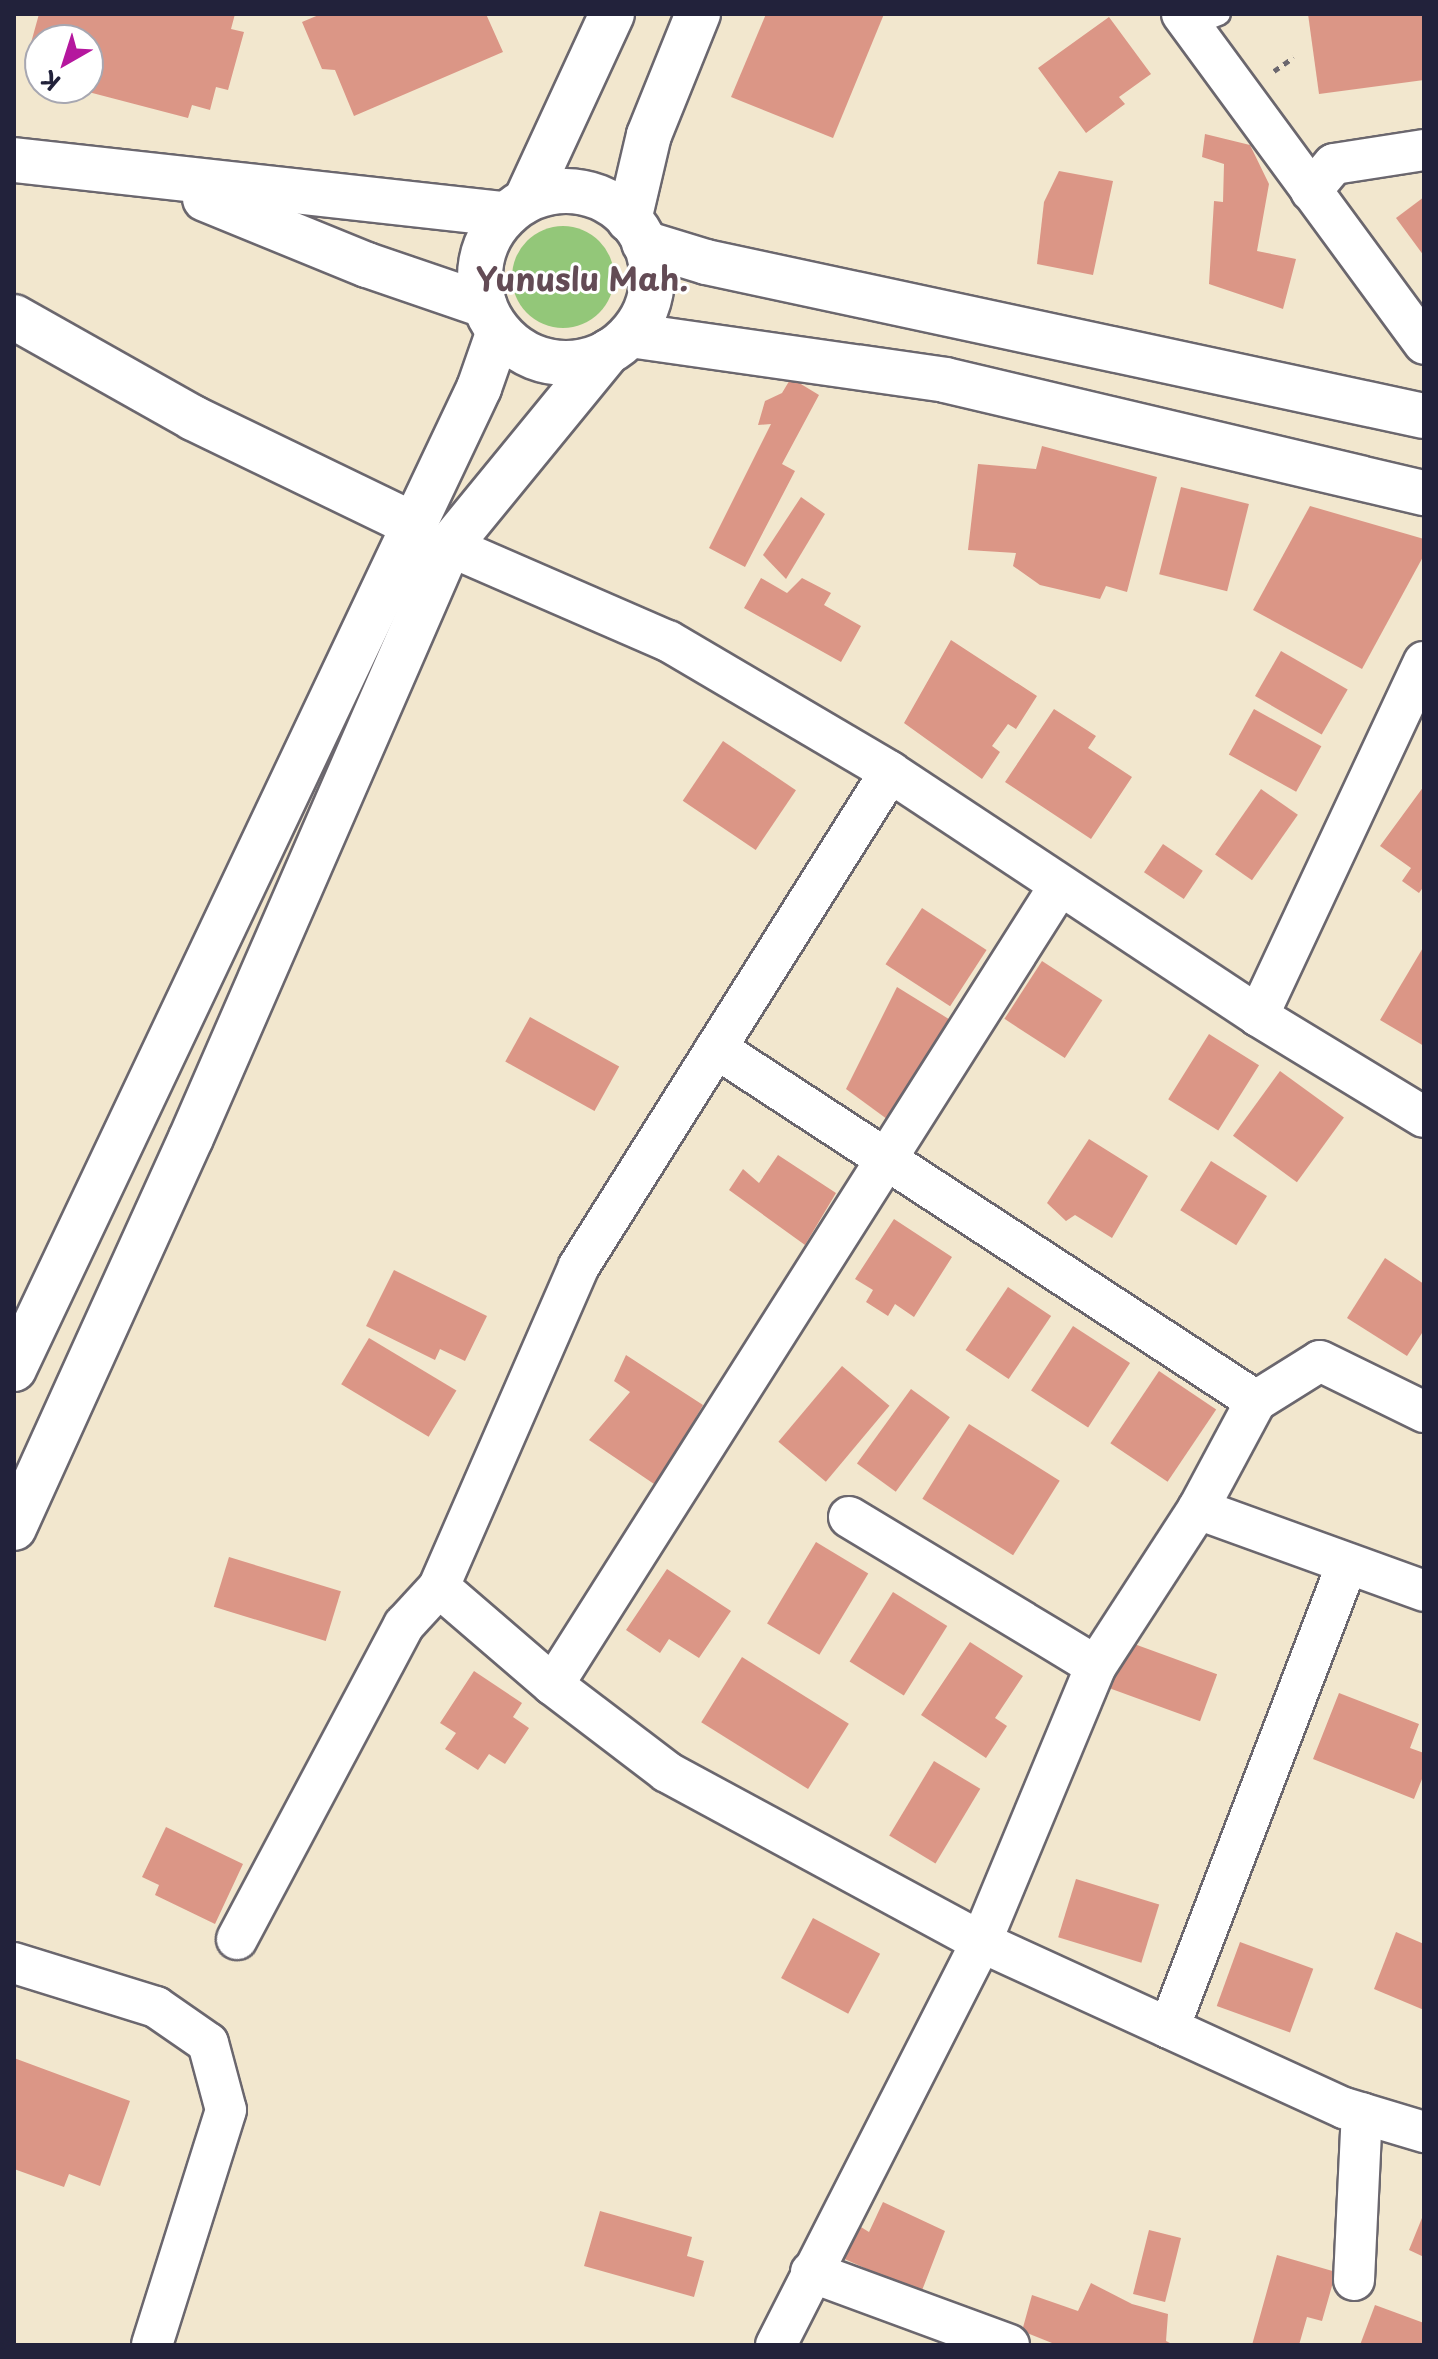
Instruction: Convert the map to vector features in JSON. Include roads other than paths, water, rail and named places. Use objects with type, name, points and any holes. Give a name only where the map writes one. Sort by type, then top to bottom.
[{"type":"main road","points":[[14,1528],[191,1138],[432,535],[479,388],[491,318],[482,257],[516,207],[612,14]]},
{"type":"main road","points":[[14,1369],[432,535],[619,343],[645,311],[652,283],[636,231],[649,135],[698,14]]},
{"type":"main road","points":[[14,160],[158,180],[516,207],[575,191],[599,198],[636,231],[706,262],[1424,416]]},
{"type":"main road","points":[[158,180],[491,318],[522,351],[550,361],[580,362],[619,343],[945,380],[1424,493]]},
{"type":"main road","points":[[14,317],[193,418],[432,535]]},
{"type":"street","points":[[1197,18],[1311,191],[1424,344]]},
{"type":"street","points":[[1311,191],[1334,164],[1424,150]]},
{"type":"street","points":[[432,535],[668,641],[890,772],[1258,1016],[1424,1117]]},
{"type":"street","points":[[1258,1016],[1412,713],[1424,662]]},
{"type":"street","points":[[237,1939],[404,1625],[439,1587],[579,1266],[890,772]]},
{"type":"street","points":[[553,1685],[1060,885]]},
{"type":"street","points":[[716,1048],[1256,1401]]},
{"type":"street","points":[[776,2345],[981,1942],[1096,1666],[1198,1509],[1256,1401],[1320,1361],[1424,1412]]},
{"type":"street","points":[[1198,1509],[1346,1566],[1424,1591]]},
{"type":"street","points":[[849,1517],[1096,1666]]},
{"type":"street","points":[[1169,2028],[1346,1566]]},
{"type":"street","points":[[439,1587],[553,1685],[667,1772],[981,1942],[1362,2113],[1424,2132]]},
{"type":"street","points":[[14,1963],[156,2007],[208,2043],[226,2110],[152,2345]]},
{"type":"street","points":[[1354,2280],[1362,2113]]},
{"type":"street","points":[[811,2272],[1009,2345]]},
{"type":"district","name":"Yunuslu Mah.","points":[[582,278]]}]
